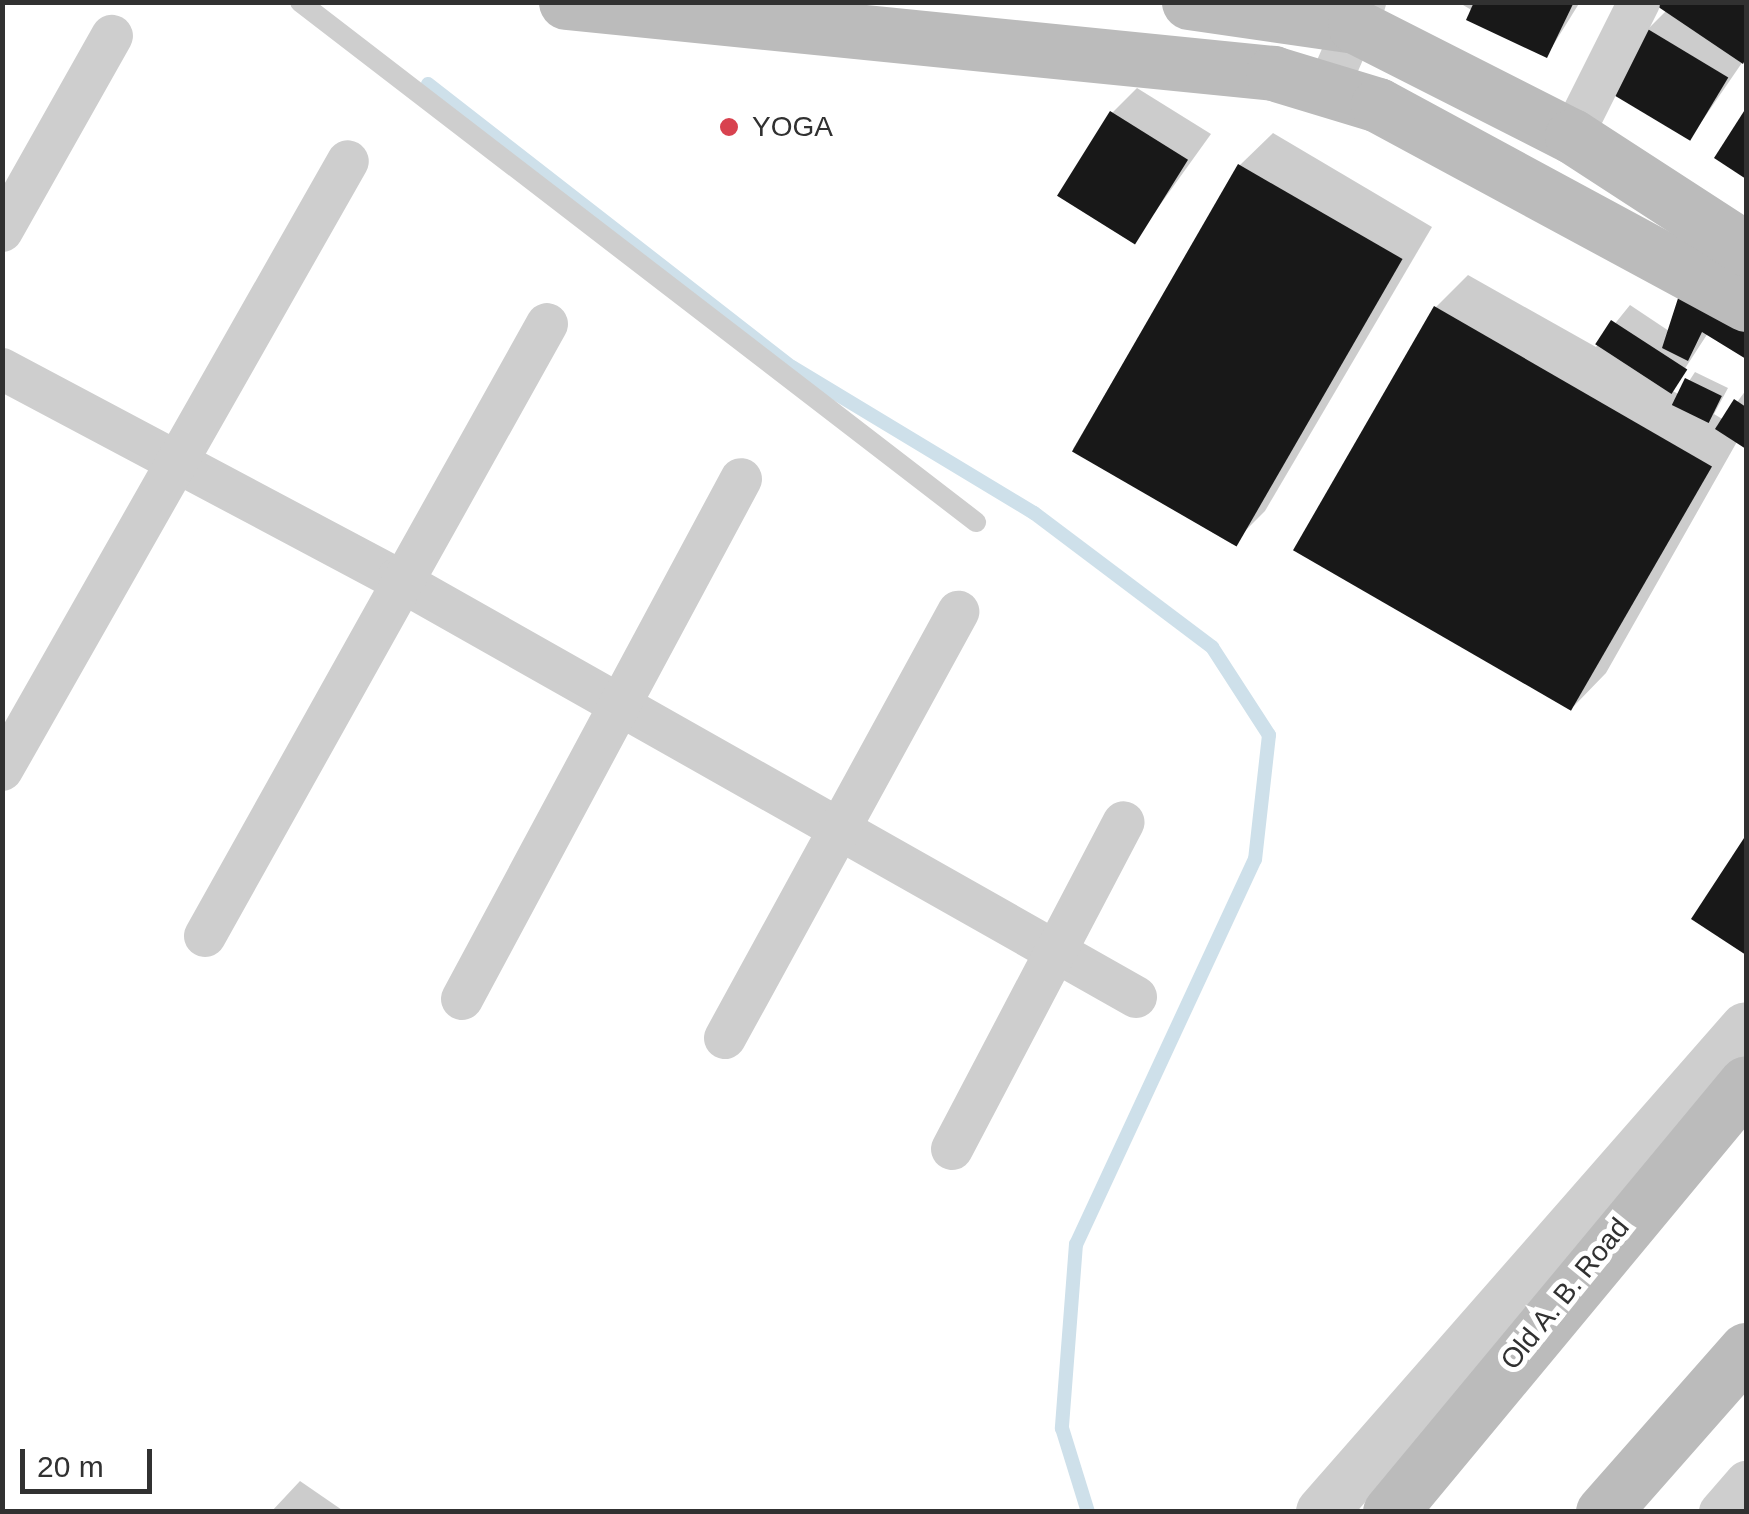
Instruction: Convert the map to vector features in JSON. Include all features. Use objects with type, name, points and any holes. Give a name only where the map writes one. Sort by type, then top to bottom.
[{"type":"main road","points":[[566,2],[1212,66],[1327,90],[1378,105],[1746,304]]},
{"type":"main road","points":[[1190,2],[1360,14],[1572,136],[1746,249]]},
{"type":"main road","name":"Old A. B. Road","points":[[1390,1512],[1746,1083]]},
{"type":"main road","points":[[1603,1512],[1746,1350]]},
{"type":"street","points":[[1572,136],[1639,2]]},
{"type":"street","points":[[1327,90],[1360,14]]},
{"type":"street","points":[[2,231],[112,36]]},
{"type":"street","points":[[2,770],[348,161]]},
{"type":"street","points":[[205,936],[397,579],[547,324]]},
{"type":"street","points":[[2,369],[397,579],[620,710],[1049,953],[1136,998]]},
{"type":"street","points":[[462,1000],[742,479]]},
{"type":"street","points":[[725,1038],[958,612]]},
{"type":"street","points":[[952,1149],[1049,953],[1124,822]]},
{"type":"street","points":[[1322,1512],[1746,1028]]},
{"type":"street","points":[[1720,1512],[1746,1482]]},
{"type":"lane","points":[[300,2],[976,522]]},
{"type":"building","points":[[1474,2],[1574,2],[1547,58],[1466,20]]},
{"type":"building","points":[[1651,2],[1746,2],[1743,64]]},
{"type":"building","points":[[1646,28],[1728,77],[1690,141],[1608,91]]},
{"type":"building","points":[[1746,108],[1746,179],[1714,158]]},
{"type":"building","points":[[1110,111],[1188,160],[1135,245],[1057,196]]},
{"type":"building","points":[[1238,164],[1403,259],[1237,547],[1072,452]]},
{"type":"building","points":[[1681,289],[1746,327],[1746,359],[1702,332],[1688,361],[1662,348]]},
{"type":"building","points":[[1434,306],[1712,466],[1571,711],[1293,550]]},
{"type":"building","points":[[1611,320],[1687,370],[1672,394],[1595,344]]},
{"type":"building","points":[[1685,378],[1722,396],[1709,423],[1672,405]]},
{"type":"building","points":[[1734,399],[1746,407],[1746,449],[1715,429]]},
{"type":"building","points":[[1746,835],[1746,955],[1691,919]]},
{"type":"waterway","points":[[428,84],[792,367],[1034,513],[1212,647],[1269,735],[1255,859],[1076,1244],[1062,1428],[1088,1512]]},
{"type":"place","name":"YOGA","points":[[729,127]]}]
